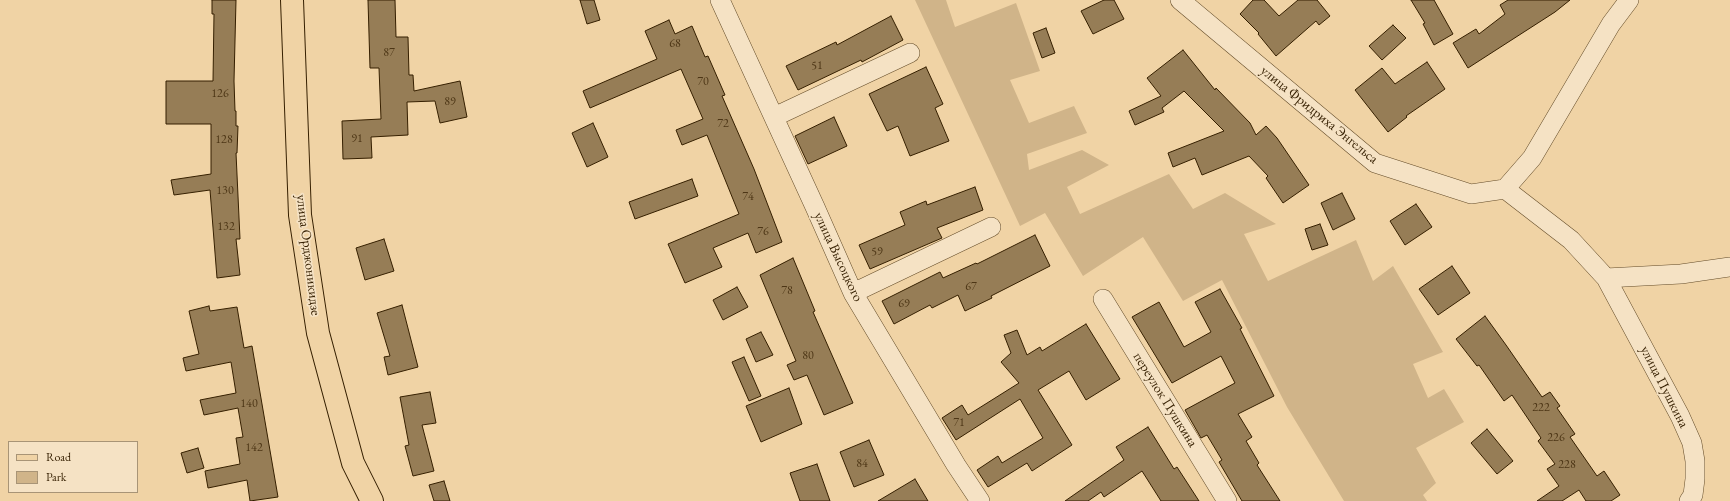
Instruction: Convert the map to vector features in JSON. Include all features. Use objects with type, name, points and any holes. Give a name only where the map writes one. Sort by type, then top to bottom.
[{"type":"main road","name":"улица Орджоникидзе","points":[[292,0],[300,215],[318,334],[353,463],[372,501]]},
{"type":"street","name":"улица Высоцкого","points":[[720,0],[852,293],[956,465],[980,501]]},
{"type":"street","name":"улица Фридриха Энгельса","points":[[1180,0],[1376,163],[1471,194],[1505,189]]},
{"type":"street","points":[[1629,0],[1611,24],[1532,158],[1505,189],[1571,240],[1606,278],[1681,274],[1730,267]]},
{"type":"street","points":[[774,117],[910,53]]},
{"type":"street","points":[[852,293],[991,228]]},
{"type":"street","name":"улица Пушкина","points":[[1606,278],[1680,416],[1692,443],[1695,461],[1696,499]]},
{"type":"street","name":"переулок Пушкина","points":[[1103,299],[1227,501]]},
{"type":"green space","points":[[915,0],[946,0],[955,27],[1016,3],[1040,71],[1010,80],[1029,123],[1074,106],[1087,133],[1027,154],[1029,170],[1082,150],[1109,165],[1067,187],[1080,214],[1169,174],[1193,209],[1225,193],[1276,224],[1244,234],[1268,281],[1356,240],[1373,281],[1393,266],[1443,352],[1413,364],[1428,398],[1444,389],[1464,422],[1416,448],[1436,483],[1423,495],[1427,501],[1344,501],[1287,407],[1222,280],[1183,301],[1143,237],[1083,276],[1045,213],[1020,226]]},
{"type":"building","points":[[212,0],[236,0],[234,81],[236,126],[238,126],[236,153],[240,239],[236,239],[240,275],[217,278],[210,190],[174,195],[171,180],[211,174],[211,124],[166,124],[166,81],[213,81],[214,14],[212,14]]},
{"type":"building","points":[[368,0],[395,0],[396,37],[408,37],[409,75],[413,75],[414,91],[460,81],[467,117],[440,123],[435,101],[407,102],[408,135],[371,137],[372,158],[343,159],[342,121],[381,119],[379,68],[370,68]]},
{"type":"building","points":[[580,0],[594,0],[600,20],[587,24]]},
{"type":"building","points":[[1104,0],[1114,0],[1124,19],[1093,34],[1081,11]]},
{"type":"building","points":[[1253,0],[1264,0],[1279,16],[1298,0],[1317,0],[1330,16],[1319,25],[1316,21],[1276,56],[1258,34],[1259,33],[1240,14]]},
{"type":"building","points":[[1411,0],[1434,0],[1453,34],[1434,45],[1423,24],[1425,23]]},
{"type":"building","points":[[1508,0],[1570,0],[1555,12],[1468,68],[1453,43],[1476,29],[1479,34],[1505,14],[1500,5]]},
{"type":"building","points":[[891,16],[903,40],[862,62],[861,60],[798,90],[786,66],[836,42],[837,45]]},
{"type":"building","points":[[669,20],[675,34],[692,26],[705,57],[708,56],[725,95],[722,96],[754,169],[782,242],[756,253],[748,233],[713,248],[722,267],[685,283],[668,244],[739,214],[707,135],[682,145],[676,130],[703,119],[681,69],[590,108],[583,91],[657,59],[645,31]]},
{"type":"building","points":[[1393,25],[1406,38],[1382,60],[1369,46]]},
{"type":"building","points":[[1046,28],[1055,53],[1042,58],[1033,33]]},
{"type":"building","points":[[1183,50],[1215,90],[1216,88],[1250,123],[1256,135],[1266,126],[1277,138],[1309,185],[1283,203],[1266,178],[1268,176],[1249,156],[1202,175],[1195,158],[1173,167],[1168,153],[1224,131],[1184,91],[1162,108],[1164,112],[1135,125],[1129,111],[1161,96],[1147,78]]},
{"type":"building","points":[[1427,62],[1445,89],[1406,116],[1407,117],[1388,132],[1355,90],[1382,68],[1395,84]]},
{"type":"building","points":[[926,67],[943,104],[935,108],[949,141],[910,156],[898,126],[887,131],[869,94]]},
{"type":"building","points":[[834,117],[847,146],[808,164],[795,136]]},
{"type":"building","points":[[593,123],[608,157],[587,167],[572,133]]},
{"type":"building","points":[[692,179],[698,196],[635,219],[629,202]]},
{"type":"building","points":[[975,187],[983,210],[937,228],[942,238],[870,269],[859,245],[905,225],[900,212],[926,201],[927,205]]},
{"type":"building","points":[[1342,193],[1355,219],[1333,230],[1321,203]]},
{"type":"building","points":[[1416,204],[1432,227],[1405,245],[1390,221]]},
{"type":"building","points":[[1320,224],[1328,245],[1312,250],[1305,229]]},
{"type":"building","points":[[1035,235],[1050,266],[965,311],[958,295],[932,308],[930,305],[894,324],[882,301],[940,272],[943,278],[976,263],[977,264]]},
{"type":"building","points":[[384,239],[394,271],[365,280],[356,248]]},
{"type":"building","points":[[793,258],[815,311],[813,312],[853,403],[824,415],[807,375],[794,380],[787,365],[796,361],[760,275]]},
{"type":"building","points":[[1452,266],[1470,293],[1438,315],[1419,289]]},
{"type":"building","points":[[737,287],[748,307],[723,320],[713,300]]},
{"type":"building","points":[[1220,289],[1242,328],[1240,329],[1274,396],[1238,414],[1252,437],[1246,441],[1259,463],[1257,465],[1280,501],[1242,501],[1219,462],[1222,460],[1207,435],[1201,438],[1185,410],[1235,383],[1221,356],[1172,383],[1132,317],[1159,302],[1184,347],[1211,332],[1195,302]]},
{"type":"building","points":[[402,305],[418,367],[388,375],[384,357],[390,356],[377,313]]},
{"type":"building","points":[[209,306],[210,311],[237,307],[244,348],[252,346],[278,497],[250,501],[247,480],[208,488],[205,471],[240,464],[236,438],[243,437],[238,408],[204,415],[200,400],[236,393],[231,362],[186,371],[183,358],[199,354],[189,311]]},
{"type":"building","points":[[1485,316],[1542,397],[1550,392],[1560,406],[1557,408],[1575,434],[1570,437],[1597,476],[1604,471],[1620,495],[1611,501],[1586,501],[1579,490],[1562,501],[1537,501],[1559,486],[1547,469],[1555,464],[1538,441],[1541,438],[1512,395],[1504,401],[1479,365],[1477,366],[1456,339]]},
{"type":"building","points":[[1086,324],[1120,379],[1086,400],[1069,371],[1038,390],[1072,445],[1032,471],[1027,463],[988,487],[977,470],[998,456],[1002,463],[1043,438],[1020,399],[956,440],[942,418],[962,405],[968,415],[1019,383],[1001,362],[1011,353],[1004,335],[1017,330],[1027,355],[1040,347],[1042,351]]},
{"type":"building","points":[[761,332],[773,355],[756,362],[746,339]]},
{"type":"building","points":[[744,357],[761,396],[749,401],[732,362]]},
{"type":"building","points":[[789,388],[802,424],[761,442],[746,406]]},
{"type":"building","points":[[430,392],[436,423],[422,425],[434,471],[413,476],[405,446],[409,445],[400,397]]},
{"type":"building","points":[[1148,427],[1174,469],[1177,467],[1199,501],[1161,501],[1142,471],[1104,497],[1101,492],[1088,501],[1065,501],[1124,460],[1116,447]]},
{"type":"building","points":[[1487,429],[1513,461],[1497,474],[1471,443]]},
{"type":"building","points":[[869,440],[884,475],[854,487],[840,452]]},
{"type":"building","points":[[198,448],[204,468],[187,473],[181,453]]},
{"type":"building","points":[[817,464],[830,501],[800,501],[790,473]]},
{"type":"building","points":[[915,479],[928,501],[878,501]]},
{"type":"building","points":[[444,481],[450,501],[434,501],[429,485]]}]
